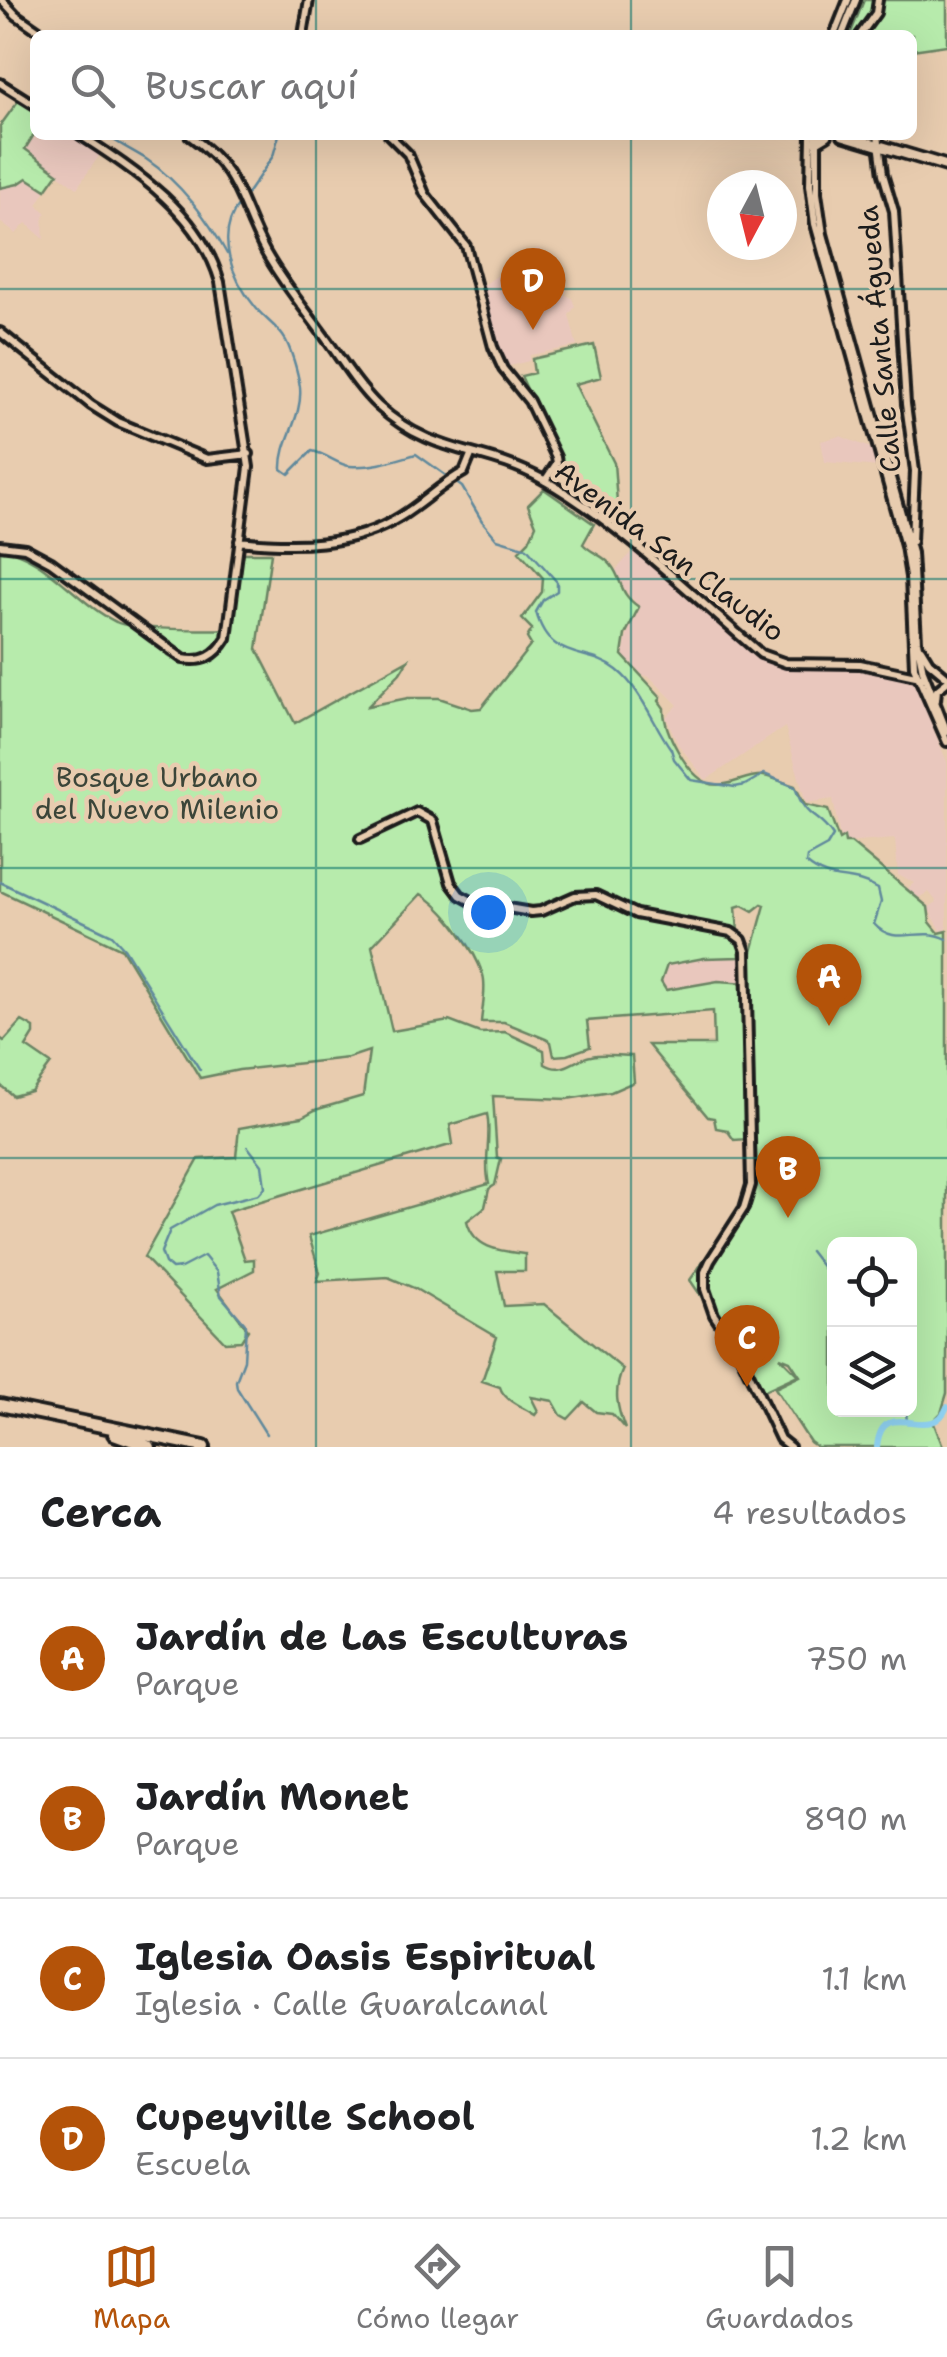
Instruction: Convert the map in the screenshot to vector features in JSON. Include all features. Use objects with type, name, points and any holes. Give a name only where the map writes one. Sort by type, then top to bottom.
[{"type":"highway","points":[[0,1408],[202,1447]]},
{"type":"highway","points":[[0,1408],[150,1447]]},
{"type":"main road","points":[[878,140],[947,166]]},
{"type":"street","points":[[2,0],[16,16],[37,30]]},
{"type":"street","points":[[304,30],[308,0]]},
{"type":"street","points":[[840,30],[852,0]]},
{"type":"street","points":[[864,30],[876,13],[878,0]]},
{"type":"street","points":[[0,84],[30,102]]},
{"type":"street","points":[[0,545],[26,548],[51,562],[183,659],[205,659],[221,648],[226,638],[248,454],[216,268],[170,200],[87,140]]},
{"type":"street","name":"Avenida San Claudio","points":[[195,140],[225,165],[265,251],[375,403],[424,439],[516,466],[545,481],[608,524],[760,654],[786,663],[860,664],[921,677]]},
{"type":"street","points":[[393,140],[408,154],[426,194],[466,246],[492,347],[503,370],[530,401],[556,457],[557,463],[545,481]]},
{"type":"street","points":[[817,140],[810,186],[815,224],[908,561],[912,648],[947,742]]},
{"type":"street","points":[[818,140],[817,193],[822,234],[912,553],[921,677],[947,732]]},
{"type":"street","name":"Calle Santa Águeda","points":[[878,140],[894,212],[906,404],[915,471],[912,540]]},
{"type":"street","points":[[0,332],[118,422],[207,459],[248,454]]},
{"type":"street","points":[[239,541],[297,545],[330,542],[381,528],[464,472],[471,455]]},
{"type":"street","points":[[917,640],[947,680],[937,690],[936,706]]},
{"type":"street","points":[[360,839],[417,812],[432,822],[451,883],[466,900],[531,912],[576,896],[596,896],[636,914],[731,932],[742,940],[746,952],[751,1185],[744,1208],[705,1272],[705,1290],[714,1315],[739,1352],[780,1439],[790,1447]]},
{"type":"shaded area","points":[[30,140],[81,140],[101,153],[77,188],[24,149]]},
{"type":"shaded area","points":[[27,178],[46,190],[37,205],[46,212],[44,239],[26,223],[16,234],[0,222],[0,188]]},
{"type":"shaded area","points":[[538,248],[562,279],[567,292],[564,294],[572,298],[575,307],[569,315],[577,346],[530,355],[529,361],[505,367],[490,327],[482,286]]},
{"type":"shaded area","points":[[840,436],[873,449],[879,467],[825,462],[821,441]]},
{"type":"shaded area","points":[[633,551],[759,656],[783,668],[860,669],[914,681],[947,762],[947,931],[942,932],[928,908],[937,902],[929,892],[916,899],[907,889],[914,883],[898,875],[895,839],[845,843],[844,837],[840,838],[833,799],[806,803],[785,727],[706,780],[678,744],[666,717],[678,705],[623,655],[639,607],[619,583],[615,571]]},
{"type":"shaded area","points":[[740,957],[743,981],[665,990],[661,982],[667,965]]},
{"type":"green space","points":[[864,0],[947,0],[947,45],[917,49],[917,30],[852,30]]},
{"type":"green space","points":[[18,101],[30,107],[31,140],[25,149],[58,173],[46,190],[27,178],[0,188],[0,126]]},
{"type":"green space","points":[[594,345],[601,377],[575,384],[614,463],[618,515],[614,518],[588,501],[562,466],[521,376],[534,373],[532,359]]},
{"type":"green space","name":"Bosque Urbano del Nuevo Milenio","points":[[544,489],[594,524],[583,544],[611,565],[627,597],[639,607],[625,635],[622,655],[661,697],[672,739],[692,771],[715,785],[764,776],[795,786],[805,805],[828,810],[839,840],[844,837],[845,843],[851,843],[928,907],[930,922],[939,933],[947,931],[947,1393],[941,1413],[933,1421],[943,1447],[817,1447],[775,1388],[800,1376],[790,1361],[780,1357],[798,1375],[761,1392],[747,1357],[771,1353],[742,1356],[690,1280],[753,1192],[748,1139],[734,1140],[727,1130],[716,1128],[714,1118],[708,1117],[648,1045],[714,1045],[713,1011],[587,1021],[590,1047],[554,1056],[551,1042],[546,1039],[504,1022],[481,1022],[485,986],[479,964],[449,919],[421,894],[372,946],[392,1031],[449,1021],[480,1033],[505,1032],[544,1050],[545,1064],[558,1068],[596,1055],[632,1056],[634,1082],[611,1092],[567,1099],[493,1096],[497,1157],[501,1159],[485,1207],[467,1221],[482,1243],[525,1254],[525,1271],[497,1271],[504,1306],[544,1304],[623,1369],[617,1399],[625,1429],[612,1414],[596,1412],[584,1402],[568,1419],[553,1401],[531,1397],[538,1411],[535,1415],[514,1403],[500,1387],[482,1381],[497,1337],[414,1288],[388,1277],[317,1281],[320,1273],[309,1236],[489,1184],[487,1114],[450,1125],[453,1144],[228,1211],[245,1260],[254,1259],[254,1270],[217,1289],[248,1330],[241,1341],[225,1342],[144,1257],[199,1159],[236,1157],[239,1128],[302,1117],[363,1096],[369,1051],[348,1058],[200,1078],[122,949],[0,891],[0,549],[32,560],[116,622],[190,629],[231,629],[240,553],[271,553],[257,649],[295,723],[408,660],[368,706],[408,698],[439,698],[472,709],[481,708],[531,645],[527,638],[532,629],[522,619],[542,592],[543,578],[519,551],[536,525],[528,505]],"holes":[[[742,905],[753,911],[765,905],[750,959],[748,983],[718,981],[666,990],[661,982],[667,965],[740,957],[736,907]]]},
{"type":"green space","points":[[22,1021],[34,1028],[26,1047],[51,1064],[31,1091],[13,1096],[0,1085],[0,1038],[4,1041]]},
{"type":"waterway","points":[[114,140],[146,159],[182,190],[227,254]]},
{"type":"waterway","points":[[245,197],[273,156],[278,140]]},
{"type":"waterway","points":[[240,203],[228,229],[229,257],[247,297],[286,341],[300,387],[282,469],[289,474],[312,451],[358,466],[416,454],[462,487],[497,539],[527,548],[557,582],[557,591],[543,600],[536,612],[542,628],[560,647],[606,663],[626,678],[674,759],[691,780],[735,787],[764,774],[795,787],[804,806],[833,836],[827,846],[807,857],[806,863],[824,874],[878,889],[881,902],[874,924],[882,931],[947,939]]},
{"type":"waterway","points":[[0,882],[112,935],[200,1070]]},
{"type":"waterway","points":[[248,1147],[262,1165],[265,1187],[259,1194],[214,1205],[170,1230],[161,1252],[172,1269],[204,1256],[217,1272],[221,1296],[246,1325],[237,1388],[266,1434]]},
{"type":"waterway","points":[[810,1251],[827,1273]]},
{"type":"waterway","points":[[877,1447],[881,1431],[888,1424],[930,1423],[940,1418],[947,1407]]},
{"type":"waterway","points":[[907,1417],[907,1423]]},
{"type":"place","name":"Cupeyville School","points":[[533,330]]},
{"type":"place","name":"Jardín de Las Esculturas","points":[[829,1026]]},
{"type":"place","name":"Jardín Monet","points":[[788,1218]]},
{"type":"place","name":"Iglesia Oasis Espiritual","points":[[747,1387]]}]
